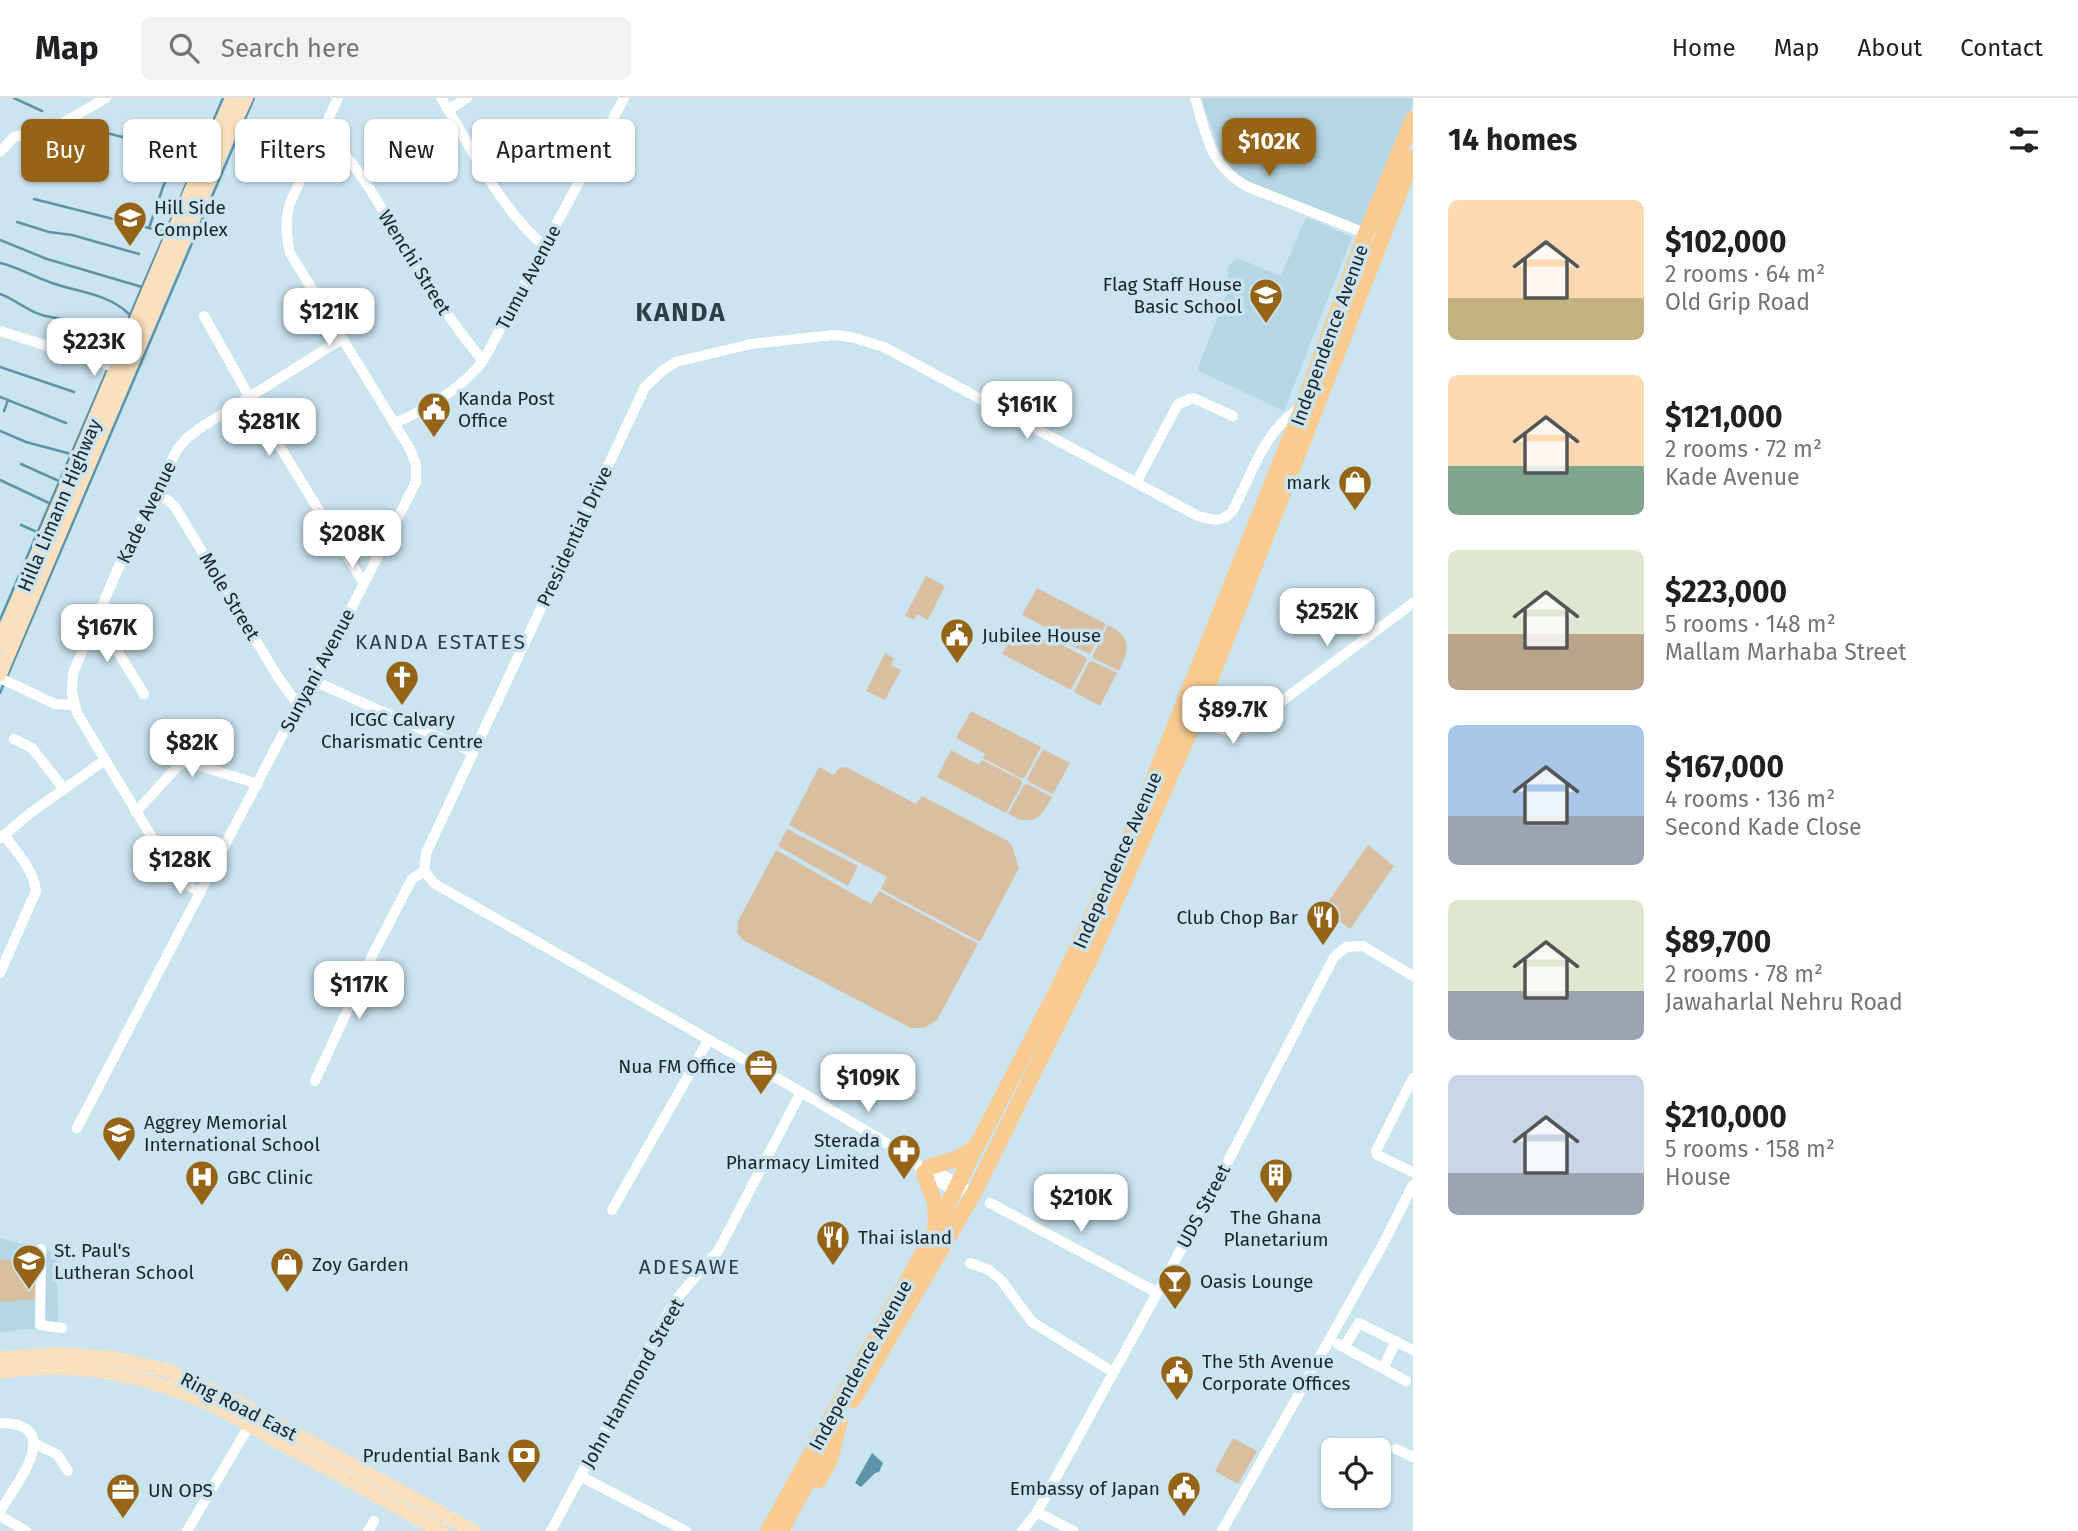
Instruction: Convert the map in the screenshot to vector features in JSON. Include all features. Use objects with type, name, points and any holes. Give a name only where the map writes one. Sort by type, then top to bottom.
[{"type":"highway","name":"Independence Avenue","points":[[768,1531],[787,1508],[936,1229],[1064,977],[1190,713],[1366,233],[1413,119]]},
{"type":"highway","name":"Independence Avenue","points":[[836,1418],[972,1197],[1090,959],[1383,239],[1413,158]]},
{"type":"highway","points":[[936,1229],[934,1203],[924,1168],[956,1159],[976,1147]]},
{"type":"highway","points":[[760,1531],[805,1446],[836,1418]]},
{"type":"highway","points":[[790,1531],[830,1460],[836,1418]]},
{"type":"highway","name":"Independence Avenue","points":[[781,1531],[787,1508]]},
{"type":"main road","name":"Hilla Limann Highway","points":[[0,643],[209,146],[233,98]]},
{"type":"main road","name":"Hilla Limann Highway","points":[[0,676],[215,165],[246,98]]},
{"type":"main road","name":"Ring Road East","points":[[0,1358],[87,1356],[112,1358],[166,1370],[239,1403],[313,1452],[458,1524]]},
{"type":"main road","points":[[0,1372],[52,1368],[126,1375],[160,1384],[210,1404],[249,1426],[313,1452],[442,1531]]},
{"type":"main road","points":[[458,1524],[473,1531]]},
{"type":"main road","points":[[458,1524],[479,1531]]},
{"type":"street","points":[[0,152],[14,138],[56,127],[106,98]]},
{"type":"street","name":"Sunyani Avenue","points":[[328,119],[338,98]]},
{"type":"street","points":[[441,98],[506,205],[530,234],[544,246]]},
{"type":"street","points":[[448,110],[467,98]]},
{"type":"street","name":"Tumu Avenue","points":[[396,423],[420,412],[460,384],[483,360],[624,98]]},
{"type":"street","points":[[1195,98],[1216,160],[1233,178],[1246,186],[1383,239]]},
{"type":"street","name":"Wenchi Street","points":[[350,161],[435,297],[483,360]]},
{"type":"street","name":"Sunyani Avenue","points":[[77,1128],[298,705],[314,681],[416,482],[416,465],[396,423],[290,253],[285,220],[299,182]]},
{"type":"street","points":[[204,316],[250,398],[363,582]]},
{"type":"street","points":[[0,331],[117,368]]},
{"type":"street","name":"Presidential Drive","points":[[424,871],[426,853],[472,752],[645,387],[676,362],[751,344],[834,335],[851,337],[884,347],[1198,516],[1215,521],[1226,518],[1232,512],[1274,430],[1290,413],[1303,406]]},
{"type":"street","name":"Kade Avenue","points":[[200,892],[177,879],[105,760],[74,705],[73,673],[154,494],[173,456],[187,438],[342,339]]},
{"type":"street","points":[[1136,483],[1178,404],[1193,398],[1233,416]]},
{"type":"street","name":"Mole Street","points":[[154,494],[176,507],[278,677],[298,705]]},
{"type":"street","points":[[1190,713],[1232,721],[1260,718],[1413,603]]},
{"type":"street","points":[[97,618],[144,694]]},
{"type":"street","points":[[0,676],[55,704],[74,705]]},
{"type":"street","points":[[314,681],[472,752]]},
{"type":"street","points":[[14,739],[32,748],[64,789]]},
{"type":"street","points":[[0,973],[36,891],[29,870],[2,837],[105,760]]},
{"type":"street","points":[[136,812],[178,766],[187,762],[258,784]]},
{"type":"street","points":[[315,1081],[375,950],[412,878],[424,871],[435,884],[801,1092],[972,1197]]},
{"type":"street","name":"UDS Street","points":[[1022,1531],[1037,1512],[1201,1213],[1334,957],[1346,947],[1363,946],[1413,976]]},
{"type":"street","points":[[612,1210],[708,1041]]},
{"type":"street","points":[[1413,1078],[1376,1150],[1377,1155],[1413,1172]]},
{"type":"street","name":"John Hammond Street","points":[[551,1531],[669,1311],[718,1251],[801,1092]]},
{"type":"street","points":[[1222,1531],[1413,1185]]},
{"type":"street","points":[[990,1203],[1156,1292]]},
{"type":"street","points":[[41,1249],[40,1325],[62,1328]]},
{"type":"street","points":[[970,1262],[989,1270],[1001,1280],[1032,1322],[1113,1372]]},
{"type":"street","points":[[1344,1347],[1359,1323],[1413,1350]]},
{"type":"street","points":[[1329,1339],[1406,1381]]},
{"type":"street","points":[[1383,1368],[1396,1341]]},
{"type":"street","points":[[0,1423],[14,1423],[24,1427],[31,1433],[35,1444],[31,1458],[0,1514],[26,1531]]},
{"type":"street","points":[[187,1531],[249,1426]]},
{"type":"street","points":[[35,1444],[57,1454],[68,1471]]},
{"type":"street","points":[[1396,1449],[1413,1457]]},
{"type":"street","points":[[580,1476],[686,1531]]},
{"type":"street","points":[[1037,1512],[1073,1531]]},
{"type":"shaded area","points":[[1201,98],[1413,98],[1413,104],[1360,229],[1246,183],[1226,168]]},
{"type":"shaded area","name":"Flag Staff House Basic School","points":[[1306,217],[1352,237],[1284,411],[1197,370],[1229,288],[1227,267],[1237,258],[1281,276]]},
{"type":"shaded area","points":[[926,576],[945,586],[928,620],[917,614],[914,620],[905,616]]},
{"type":"shaded area","points":[[1037,588],[1106,624],[1090,654],[1048,635],[1051,630],[1022,615]]},
{"type":"shaded area","points":[[1108,625],[1122,635],[1127,645],[1119,671],[1093,658]]},
{"type":"shaded area","points":[[1017,626],[1044,641],[1047,637],[1085,657],[1087,660],[1071,690],[1002,654]]},
{"type":"shaded area","points":[[885,653],[894,658],[891,665],[901,670],[885,700],[866,691]]},
{"type":"shaded area","points":[[1092,661],[1117,673],[1100,706],[1074,692]]},
{"type":"shaded area","points":[[971,711],[1041,747],[1025,777],[1021,778],[983,758],[985,754],[956,738]]},
{"type":"shaded area","points":[[1043,749],[1070,763],[1053,794],[1027,779]]},
{"type":"shaded area","points":[[951,750],[979,765],[982,760],[1021,780],[1022,784],[1006,813],[937,777]]},
{"type":"shaded area","points":[[819,767],[834,775],[839,768],[846,767],[916,804],[922,796],[1008,841],[1019,868],[980,942],[881,889],[887,877],[789,825]]},
{"type":"shaded area","points":[[1027,784],[1052,797],[1044,811],[1035,819],[1024,820],[1008,814]]},
{"type":"shaded area","points":[[787,829],[858,866],[848,886],[778,846]]},
{"type":"shaded area","points":[[1368,845],[1394,866],[1350,929],[1323,909]]},
{"type":"shaded area","points":[[776,850],[871,904],[879,891],[978,944],[937,1020],[924,1028],[911,1028],[743,940],[737,933],[738,921]]},
{"type":"shaded area","name":"St. Paul's Lutheran School","points":[[0,1238],[57,1253],[58,1329],[25,1329],[0,1333]]},
{"type":"shaded area","points":[[0,1260],[37,1260],[36,1299],[0,1302]]},
{"type":"shaded area","points":[[1233,1438],[1257,1451],[1238,1484],[1215,1471]]},
{"type":"shaded area","points":[[872,1453],[883,1463],[879,1472],[861,1487],[855,1483]]},
{"type":"waterway","points":[[14,98],[42,111]]},
{"type":"waterway","points":[[110,362],[223,98]]},
{"type":"waterway","points":[[7,677],[254,98]]},
{"type":"waterway","points":[[109,134],[122,137],[127,133],[182,143],[149,228]]},
{"type":"waterway","points":[[34,199],[165,232]]},
{"type":"waterway","points":[[17,222],[139,254]]},
{"type":"waterway","points":[[0,240],[47,259],[142,287]]},
{"type":"waterway","points":[[0,263],[52,283],[103,298],[129,314]]},
{"type":"waterway","points":[[0,294],[44,316],[86,325],[120,338]]},
{"type":"waterway","points":[[0,367],[74,392]]},
{"type":"waterway","points":[[0,620],[108,368]]},
{"type":"waterway","points":[[0,397],[66,423]]},
{"type":"waterway","points":[[4,411],[8,400]]},
{"type":"waterway","points":[[0,431],[26,442],[71,454]]},
{"type":"waterway","points":[[21,464],[59,481]]},
{"type":"waterway","points":[[0,480],[49,503]]},
{"type":"waterway","points":[[21,525],[37,532]]},
{"type":"waterway","points":[[0,693],[4,683]]},
{"type":"place","name":"Hill Side Complex","points":[[130,248]]},
{"type":"place","name":"Flag Staff House Basic School","points":[[1266,325]]},
{"type":"place","name":"Kanda Post Office","points":[[434,439]]},
{"type":"place","name":"mark","points":[[1355,512]]},
{"type":"place","name":"Jubilee House","points":[[957,665]]},
{"type":"place","name":"ICGC Calvary Charismatic Centre","points":[[402,707]]},
{"type":"place","name":"Club Chop Bar","points":[[1323,947]]},
{"type":"place","name":"Nua FM Office","points":[[761,1096]]},
{"type":"place","name":"Aggrey Memorial International School","points":[[119,1163]]},
{"type":"place","name":"Sterada Pharmacy Limited","points":[[904,1181]]},
{"type":"place","name":"The Ghana Planetarium","points":[[1276,1205]]},
{"type":"place","name":"GBC Clinic","points":[[202,1207]]},
{"type":"place","name":"Thai island","points":[[833,1267]]},
{"type":"place","name":"St. Paul's Lutheran School","points":[[29,1291]]},
{"type":"place","name":"Zoy Garden","points":[[287,1294]]},
{"type":"place","name":"Oasis Lounge","points":[[1175,1311]]},
{"type":"place","name":"The 5th Avenue Corporate Offices","points":[[1177,1402]]},
{"type":"place","name":"Prudential Bank","points":[[524,1485]]},
{"type":"place","name":"Embassy of Japan","points":[[1184,1518]]},
{"type":"place","name":"UN OPS","points":[[123,1520]]},
{"type":"district","name":"KANDA","points":[[681,312]]},
{"type":"district","name":"KANDA ESTATES","points":[[441,642]]},
{"type":"district","name":"ADESAWE","points":[[690,1267]]}]
